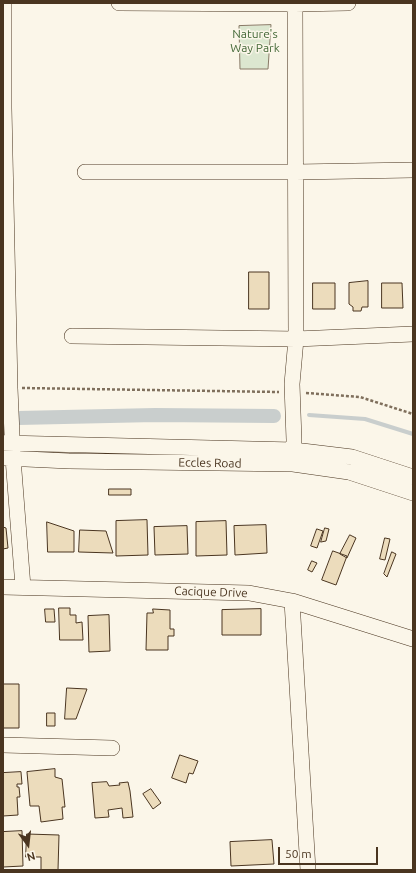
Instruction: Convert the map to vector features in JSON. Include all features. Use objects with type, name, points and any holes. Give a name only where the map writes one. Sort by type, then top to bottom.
[{"type":"street","points":[[4,3],[4,108],[10,388],[8,458],[23,587]]},
{"type":"street","points":[[119,3],[348,3]]},
{"type":"street","points":[[293,457],[293,392],[296,339],[295,4]]},
{"type":"street","points":[[85,172],[296,172],[413,170]]},
{"type":"street","points":[[72,336],[296,339],[413,334]]},
{"type":"street","name":"Eccles Road","points":[[8,443],[293,457],[349,472],[413,493]]},
{"type":"street","name":"Eccles Road","points":[[8,458],[69,461],[352,457],[413,477]]},
{"type":"street","name":"Cacique Drive","points":[[3,587],[249,593],[292,601],[413,639]]},
{"type":"street","points":[[292,601],[308,870]]},
{"type":"street","points":[[3,746],[112,748]]},
{"type":"path","points":[[10,388],[293,392],[360,397],[413,414]]},
{"type":"green space","name":"Nature's Way Park","points":[[271,25],[268,69],[240,69],[239,26]]},
{"type":"building","points":[[249,272],[269,272],[269,309],[249,309]]},
{"type":"building","points":[[368,281],[368,307],[362,307],[361,311],[353,311],[353,307],[349,304],[349,283]]},
{"type":"building","points":[[313,283],[335,283],[335,309],[313,309]]},
{"type":"building","points":[[382,283],[402,283],[403,308],[382,308]]},
{"type":"building","points":[[109,489],[131,489],[131,495],[109,495]]},
{"type":"building","points":[[147,520],[148,555],[116,556],[116,521]]},
{"type":"building","points":[[226,521],[227,555],[196,556],[196,522]]},
{"type":"building","points":[[47,522],[74,531],[74,552],[48,552]]},
{"type":"building","points":[[266,525],[267,553],[235,555],[234,526]]},
{"type":"building","points":[[187,526],[188,554],[155,555],[154,527]]},
{"type":"building","points":[[3,527],[6,528],[8,548],[3,549]]},
{"type":"building","points":[[325,528],[329,529],[326,541],[321,542]]},
{"type":"building","points":[[317,529],[323,531],[317,548],[311,546]]},
{"type":"building","points":[[80,530],[106,531],[113,553],[79,552]]},
{"type":"building","points":[[350,535],[356,538],[347,558],[340,554]]},
{"type":"building","points":[[385,538],[390,539],[385,560],[380,559]]},
{"type":"building","points":[[333,551],[347,556],[336,585],[322,580]]},
{"type":"building","points":[[392,552],[396,554],[387,577],[384,574]]},
{"type":"building","points":[[312,561],[317,563],[312,572],[308,570]]},
{"type":"building","points":[[59,608],[70,608],[70,615],[76,615],[76,623],[82,622],[83,640],[60,640]]},
{"type":"building","points":[[45,609],[54,609],[55,622],[46,622]]},
{"type":"building","points":[[153,609],[170,610],[170,629],[174,629],[174,636],[168,636],[168,650],[146,650],[147,613],[153,613]]},
{"type":"building","points":[[261,609],[261,635],[222,635],[222,610]]},
{"type":"building","points":[[109,615],[110,651],[89,652],[88,616]]},
{"type":"building","points":[[3,684],[19,684],[19,728],[3,728]]},
{"type":"building","points":[[67,688],[87,689],[76,719],[65,719]]},
{"type":"building","points":[[47,713],[55,713],[55,726],[47,726]]},
{"type":"building","points":[[180,755],[198,761],[193,774],[189,773],[186,783],[172,778]]},
{"type":"building","points":[[55,769],[55,777],[62,779],[65,807],[62,807],[63,819],[41,822],[39,806],[30,806],[27,772]]},
{"type":"building","points":[[21,772],[22,784],[17,784],[17,787],[19,787],[20,797],[17,797],[18,815],[3,816],[3,773]]},
{"type":"building","points":[[107,782],[109,786],[120,785],[119,783],[128,782],[133,817],[123,818],[122,808],[108,810],[109,817],[95,818],[92,783]]},
{"type":"building","points":[[151,789],[161,803],[153,809],[143,794]]},
{"type":"building","points":[[22,831],[23,866],[3,867],[3,832]]},
{"type":"building","points":[[27,834],[59,835],[58,870],[41,870],[41,857],[26,857]]},
{"type":"building","points":[[272,840],[274,864],[231,866],[230,842]]},
{"type":"waterway","points":[[18,418],[155,415],[274,416]]},
{"type":"waterway","points":[[309,415],[365,419],[413,434]]}]
